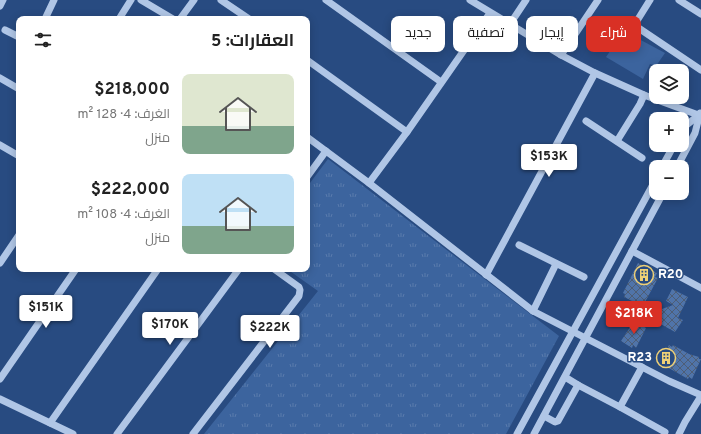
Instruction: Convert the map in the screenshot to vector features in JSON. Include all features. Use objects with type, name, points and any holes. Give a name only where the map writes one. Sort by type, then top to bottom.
[{"type":"street","points":[[46,16],[54,0]]},
{"type":"street","points":[[121,16],[131,0]]},
{"type":"street","points":[[141,0],[168,16]]},
{"type":"street","points":[[182,16],[194,0]]},
{"type":"street","points":[[221,0],[244,16]]},
{"type":"street","points":[[326,0],[441,82]]},
{"type":"street","points":[[470,0],[497,16]]},
{"type":"street","points":[[515,16],[526,0]]},
{"type":"street","points":[[560,55],[598,0]]},
{"type":"street","points":[[650,0],[637,18],[635,24],[637,27],[701,70]]},
{"type":"street","points":[[679,0],[701,14]]},
{"type":"street","points":[[369,183],[407,132],[490,12]]},
{"type":"street","points":[[518,29],[560,55],[595,73],[644,95],[700,114]]},
{"type":"street","points":[[5,30],[16,36]]},
{"type":"street","points":[[310,62],[407,132]]},
{"type":"street","points":[[486,275],[595,73]]},
{"type":"street","points":[[0,78],[16,87]]},
{"type":"street","points":[[617,141],[644,95]]},
{"type":"street","points":[[689,123],[700,114]]},
{"type":"street","points":[[681,160],[696,133],[700,114]]},
{"type":"street","points":[[586,121],[642,158]]},
{"type":"street","points":[[310,139],[369,183],[532,311],[670,382],[701,395],[679,434]]},
{"type":"street","points":[[0,145],[16,154]]},
{"type":"street","points":[[310,173],[326,151]]},
{"type":"street","points":[[517,434],[649,192]]},
{"type":"street","points":[[534,434],[659,200]]},
{"type":"street","points":[[0,263],[16,239]]},
{"type":"street","points":[[519,245],[584,277]]},
{"type":"street","points":[[632,251],[701,288]]},
{"type":"street","points":[[532,311],[556,264]]},
{"type":"street","points":[[0,378],[74,272]]},
{"type":"street","points":[[50,423],[156,272]]},
{"type":"street","points":[[117,434],[237,272]]},
{"type":"street","points":[[193,434],[299,296],[299,287],[278,272]]},
{"type":"street","points":[[620,407],[642,368]]},
{"type":"street","points":[[565,377],[665,432]]},
{"type":"street","points":[[544,416],[555,422],[558,421],[578,385]]},
{"type":"street","points":[[0,399],[73,434]]},
{"type":"green space","points":[[641,40],[665,53],[657,64],[649,64],[643,79],[606,57],[609,52],[641,52]]},
{"type":"green space","points":[[328,159],[559,336],[506,434],[204,434],[318,291],[291,272],[310,272],[310,183]]},
{"type":"building","points":[[638,263],[657,273],[655,277],[658,278],[642,306],[624,297],[625,294],[623,293]]},
{"type":"building","points":[[672,289],[688,297],[678,318],[683,320],[675,332],[657,322],[659,319],[657,318],[662,309],[673,305],[666,301]]},
{"type":"building","points":[[634,321],[646,328],[636,348],[633,345],[632,348],[621,341]]},
{"type":"building","points":[[669,345],[672,347],[673,345],[701,359],[692,379],[689,377],[688,379],[660,363]]},
{"type":"place","name":"R20","points":[[644,275]]},
{"type":"place","name":"R23","points":[[666,358]]}]
